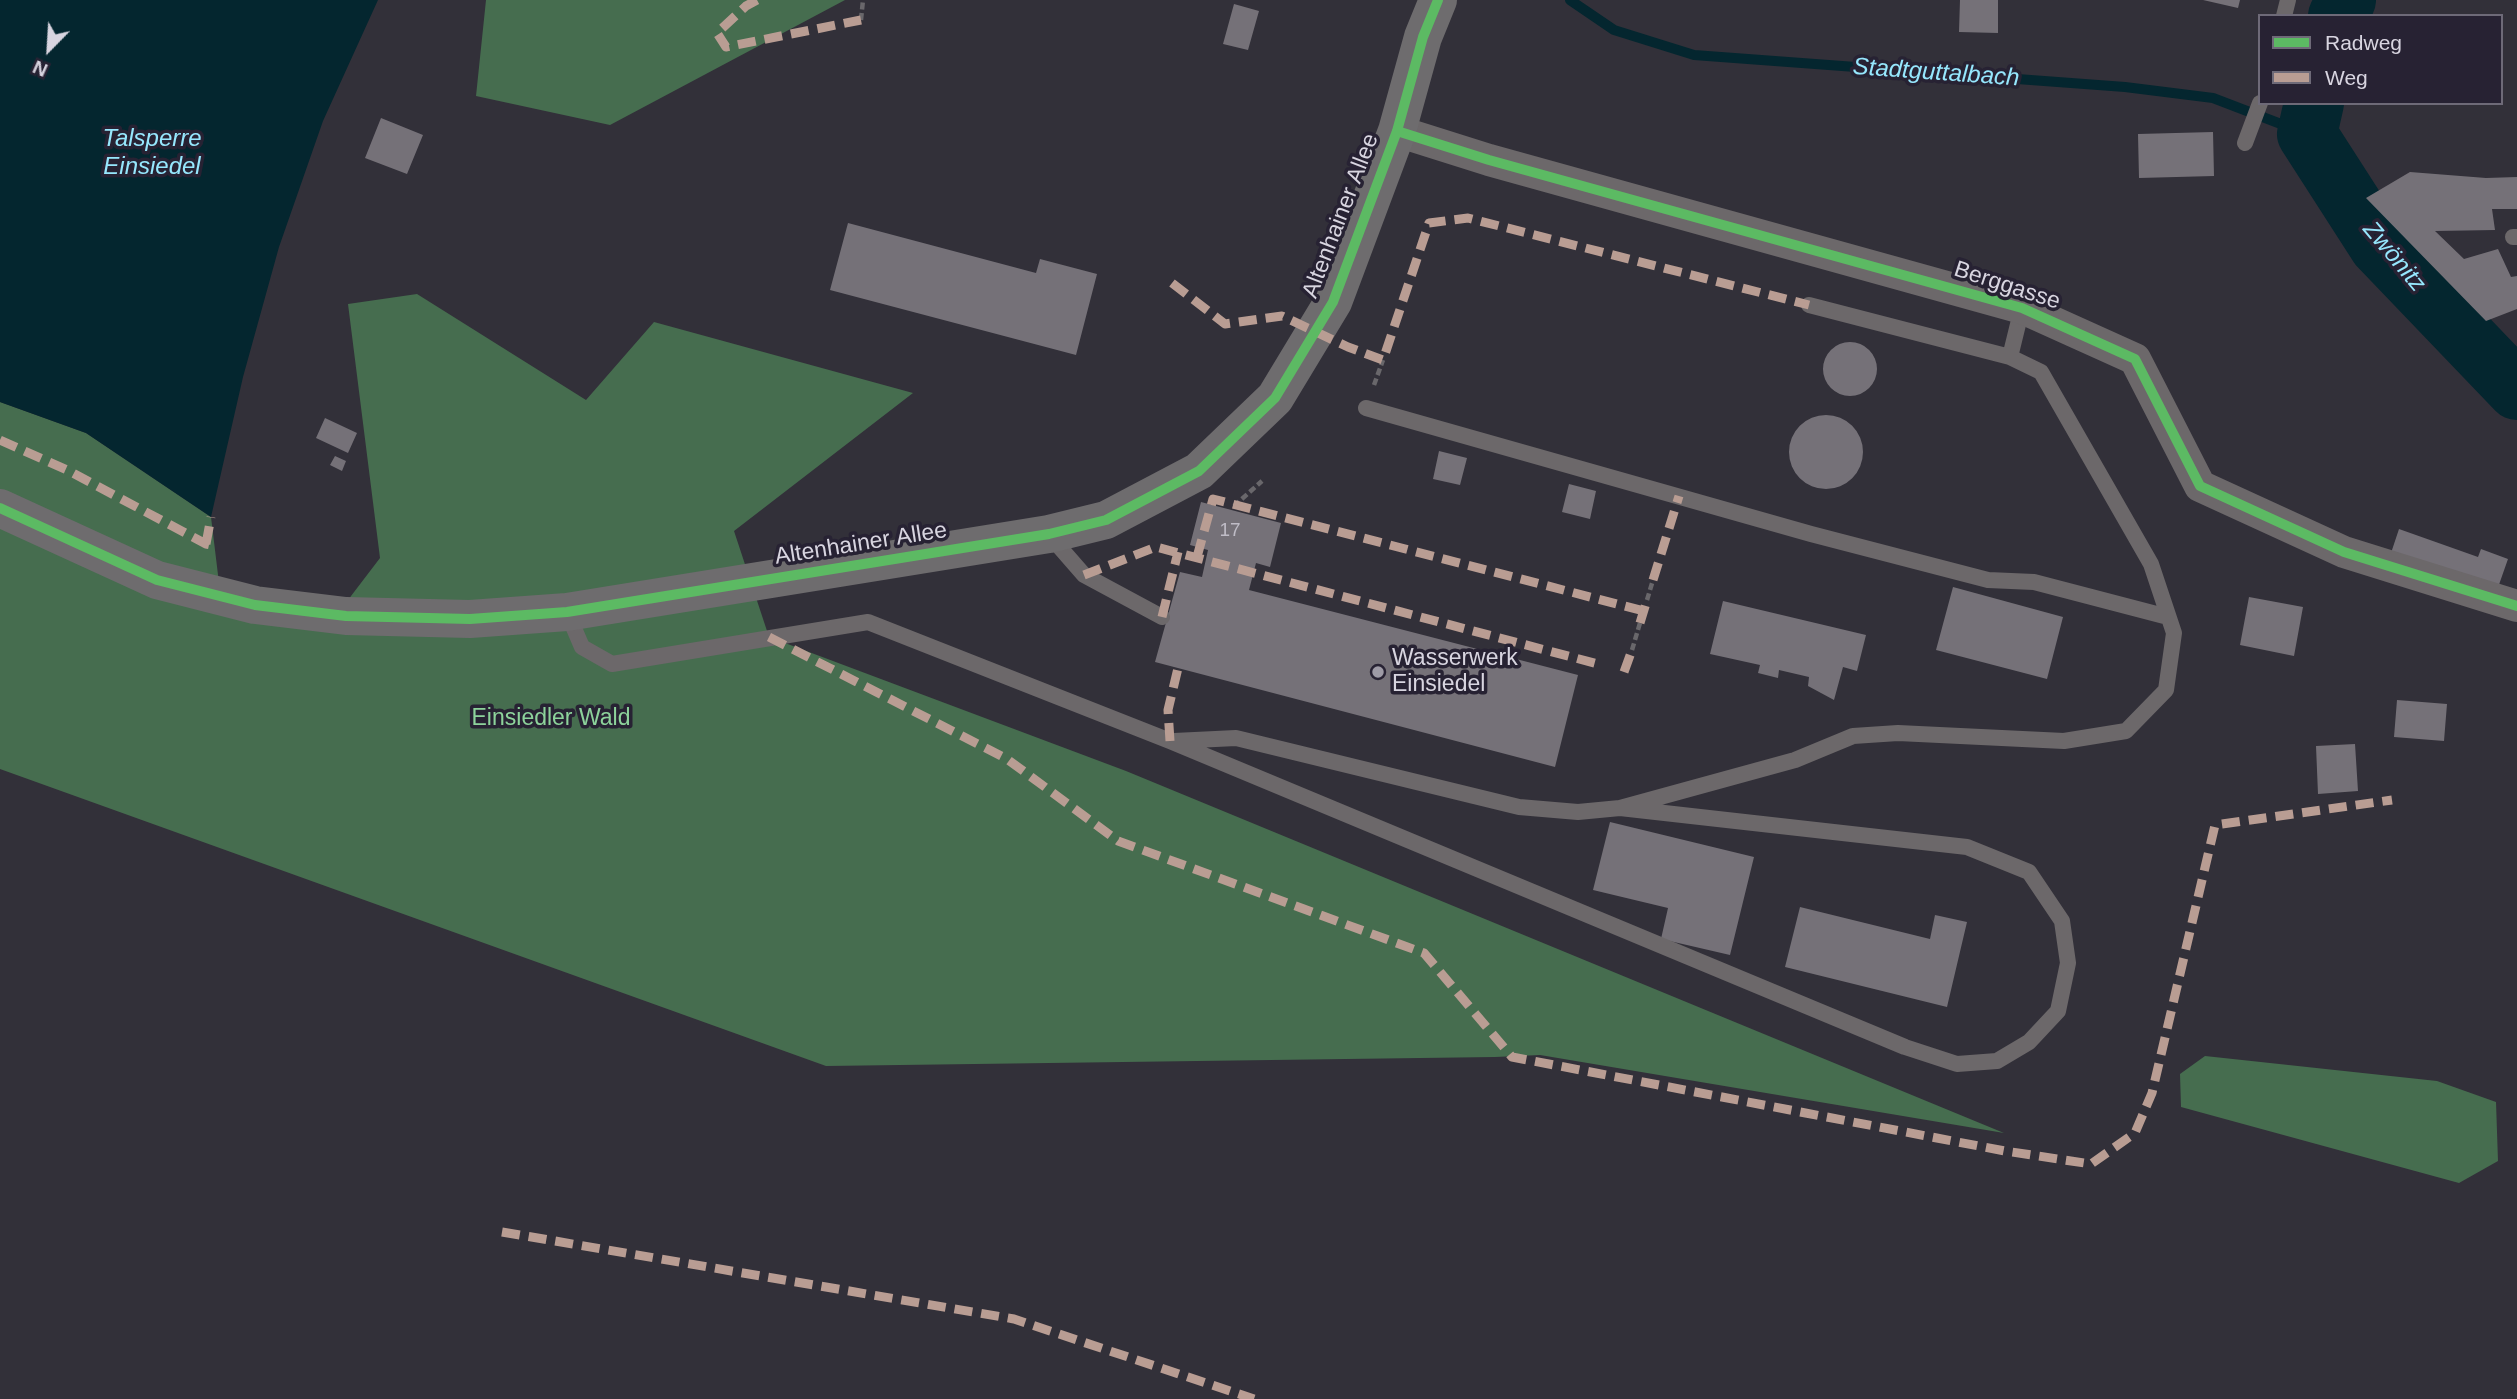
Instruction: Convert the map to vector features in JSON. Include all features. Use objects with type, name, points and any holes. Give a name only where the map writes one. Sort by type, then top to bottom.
[{"type":"street","name":"Altenhainer Allee","points":[[0,508],[157,580],[256,605],[346,616],[470,620],[567,612],[1049,534],[1106,520],[1199,471],[1275,398],[1333,302],[1397,131],[1423,37],[1438,0]]},
{"type":"street","name":"Berggasse","points":[[1397,131],[1489,160],[2022,308],[2135,359],[2200,486],[2343,552],[2517,606]]},
{"type":"lane","points":[[2245,142],[2259,105]]},
{"type":"lane","points":[[1170,741],[1236,738],[1519,807],[1578,812],[1620,808],[1795,760],[1853,736],[1898,733],[2064,741],[2126,731],[2166,690],[2174,633],[2151,564],[2041,372],[2010,358],[1809,305]]},
{"type":"lane","points":[[2010,358],[2022,308]]},
{"type":"lane","points":[[1366,408],[1811,534],[1988,580],[2034,582],[2168,617]]},
{"type":"lane","points":[[1049,534],[1084,575],[1162,617]]},
{"type":"lane","points":[[567,612],[582,647],[612,664],[868,622],[1170,741],[1905,1047],[1957,1064],[1997,1061],[2029,1042],[2059,1011],[2068,963],[2062,921],[2029,872],[1967,846],[1620,808]]},
{"type":"path","points":[[861,20],[863,0]]},
{"type":"path","points":[[1234,506],[1262,481]]},
{"type":"path","points":[[1647,600],[1653,580]]},
{"type":"path","points":[[1632,650],[1640,624]]},
{"type":"green space","points":[[486,0],[845,0],[610,125],[476,96]]},
{"type":"green space","name":"Einsiedler Wald","points":[[417,294],[586,400],[654,322],[913,393],[734,531],[769,637],[1126,771],[2004,1133],[1540,1055],[826,1066],[0,769],[0,402],[86,433],[211,517],[219,583],[335,617],[380,558],[348,304]]},
{"type":"green space","points":[[2205,1056],[2437,1081],[2496,1102],[2498,1161],[2459,1183],[2181,1107],[2180,1074]]},
{"type":"water","name":"Talsperre Einsiedel","points":[[0,0],[378,0],[323,121],[279,247],[243,377],[211,517],[86,433],[0,402]]},
{"type":"building","points":[[1960,0],[1998,0],[1998,33],[1959,32]]},
{"type":"building","points":[[2203,0],[2240,0],[2238,8]]},
{"type":"building","points":[[1234,4],[1259,11],[1248,50],[1223,44]]},
{"type":"building","points":[[381,118],[423,135],[407,174],[365,158]]},
{"type":"building","points":[[2213,132],[2214,176],[2139,178],[2138,134]]},
{"type":"building","points":[[2410,172],[2486,178],[2517,177],[2517,209],[2492,209],[2495,230],[2435,231],[2464,259],[2498,249],[2511,277],[2517,276],[2517,309],[2486,321],[2366,198]]},
{"type":"building","points":[[848,223],[1036,273],[1040,259],[1097,274],[1076,355],[830,290]]},
{"type":"building","points":[[1850,342],[1869,350],[1877,369],[1869,388],[1850,396],[1831,388],[1823,369],[1831,350]]},
{"type":"building","points":[[1826,415],[1840,418],[1852,426],[1860,438],[1863,452],[1860,466],[1852,478],[1840,486],[1826,489],[1812,486],[1800,478],[1792,466],[1789,452],[1792,438],[1800,426],[1812,418]]},
{"type":"building","points":[[325,418],[357,433],[348,453],[316,438]]},
{"type":"building","points":[[1439,451],[1467,458],[1460,485],[1433,479]]},
{"type":"building","points":[[335,456],[346,461],[342,471],[330,465]]},
{"type":"building","points":[[1569,484],[1596,491],[1590,519],[1562,512]]},
{"type":"building","name":"Wasserwerk Einsiedel","points":[[1201,502],[1281,523],[1270,567],[1256,563],[1249,590],[1578,675],[1555,767],[1155,662],[1180,572],[1202,577],[1208,550],[1190,545]]},
{"type":"building","points":[[2399,529],[2478,557],[2481,549],[2508,559],[2495,596],[2389,559]]},
{"type":"building","points":[[1953,587],[2063,617],[2047,679],[1936,650]]},
{"type":"building","points":[[2249,597],[2303,607],[2294,656],[2240,645]]},
{"type":"building","points":[[1723,601],[1866,635],[1857,671],[1843,667],[1834,700],[1808,686],[1809,677],[1779,670],[1778,678],[1758,673],[1760,665],[1710,654]]},
{"type":"building","points":[[2397,700],[2447,704],[2444,741],[2394,737]]},
{"type":"building","points":[[2355,744],[2358,791],[2318,794],[2316,746]]},
{"type":"building","points":[[1610,822],[1754,857],[1730,955],[1661,939],[1668,908],[1593,890]]},
{"type":"building","points":[[1800,907],[1930,939],[1935,915],[1967,922],[1947,1007],[1785,967]]},
{"type":"waterway","name":"Stadtguttalbach","points":[[1570,0],[1614,30],[1694,55],[2125,87],[2213,98],[2307,134]]},
{"type":"waterway","name":"Zwönitz","points":[[2339,14],[2346,0]]},
{"type":"waterway","name":"Zwönitz","points":[[2314,105],[2307,134],[2379,246],[2517,390]]},
{"type":"marked path","points":[[757,0],[746,6],[717,33],[726,47],[861,20]]},
{"type":"marked path","points":[[1172,283],[1225,324],[1282,316],[1383,360],[1429,223],[1468,218],[1809,305]]},
{"type":"marked path","points":[[0,440],[67,470],[206,544],[215,546]]},
{"type":"marked path","points":[[1653,580],[1679,496]]},
{"type":"marked path","points":[[1197,557],[1213,499],[1644,611]]},
{"type":"marked path","points":[[206,544],[211,517]]},
{"type":"marked path","points":[[1084,575],[1156,547],[1598,664]]},
{"type":"marked path","points":[[1162,617],[1178,552]]},
{"type":"marked path","points":[[1640,623],[1647,600]]},
{"type":"marked path","points":[[769,637],[1007,759],[1118,841],[1424,953],[1512,1057],[2005,1151],[2091,1164],[2135,1133],[2152,1093],[2215,825],[2392,800]]},
{"type":"marked path","points":[[1624,672],[1632,650]]},
{"type":"marked path","points":[[1170,741],[1168,710],[1178,668]]},
{"type":"marked path","points":[[502,1232],[1014,1319],[1254,1399]]},
{"type":"cycle path","points":[[0,508],[157,580],[255,605],[346,616],[470,619],[567,612],[1049,534],[1106,520],[1199,471],[1275,398],[1333,302],[1397,131],[1423,37],[1438,0]]},
{"type":"cycle path","points":[[1397,131],[1489,160],[2022,308],[2135,359],[2200,486],[2344,552],[2517,606]]},
{"type":"place","name":"Wasserwerk Einsiedel","points":[[1378,672]]}]
